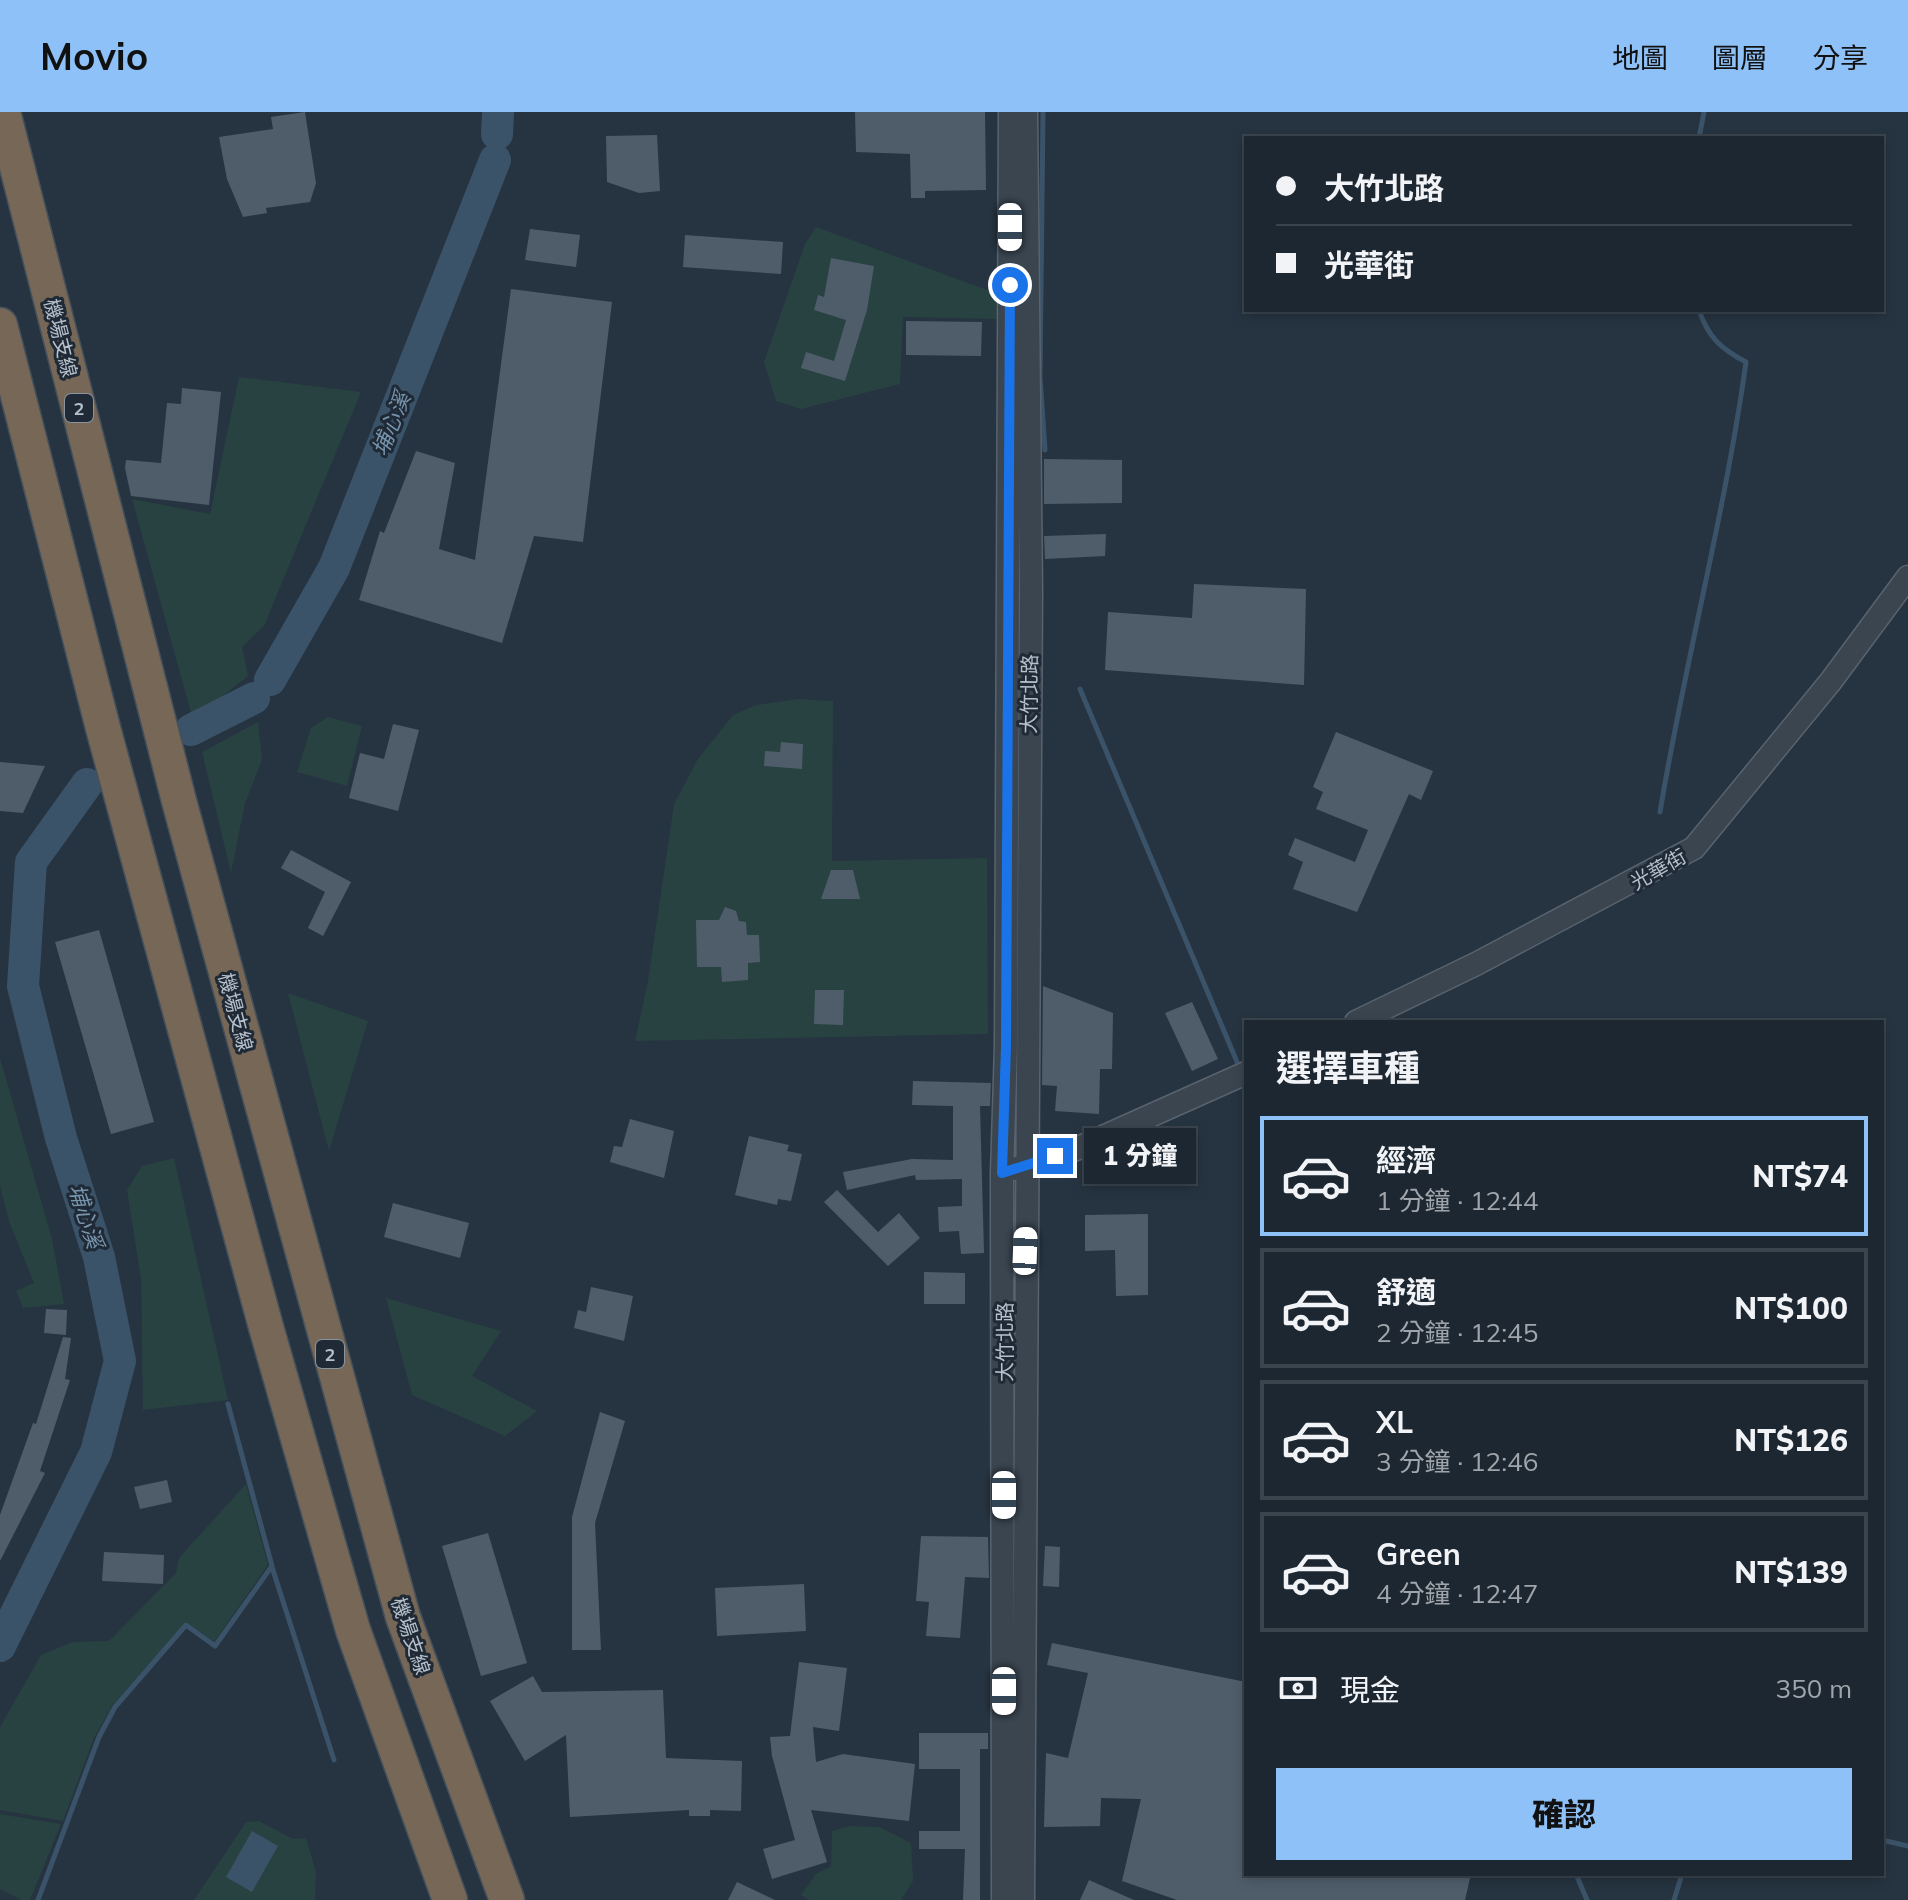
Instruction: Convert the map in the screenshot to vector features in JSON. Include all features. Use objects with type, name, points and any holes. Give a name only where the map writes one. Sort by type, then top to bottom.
[{"type":"highway","name":"機場支線","points":[[3,112],[179,801],[403,1617],[507,1900]]},
{"type":"highway","points":[[0,325],[103,728],[266,1327],[353,1630],[450,1900]]},
{"type":"street","name":"大竹北路","points":[[1003,1900],[1002,1173],[1006,1046],[1010,112]]},
{"type":"street","name":"大竹北路","points":[[1023,1900],[1024,1280],[1028,1165],[1031,560],[1026,112]]},
{"type":"street","name":"光華街","points":[[1360,1020],[1517,944],[1694,848],[1822,694],[1908,577]]},
{"type":"street","points":[[1002,1173],[1076,1149],[1244,1074]]},
{"type":"green space","points":[[816,227],[998,294],[998,319],[903,317],[900,384],[801,409],[776,401],[764,362],[805,244]]},
{"type":"green space","points":[[239,377],[361,392],[264,626],[242,647],[248,676],[193,720],[132,499],[210,514]]},
{"type":"green space","points":[[799,699],[833,701],[832,861],[987,858],[988,1034],[635,1041],[648,981],[674,804],[698,759],[733,715],[756,705]]},
{"type":"green space","points":[[328,717],[362,726],[347,786],[297,772],[311,728]]},
{"type":"green space","points":[[258,722],[262,760],[245,803],[231,873],[202,752]]},
{"type":"green space","points":[[288,993],[368,1021],[329,1151]]},
{"type":"green space","points":[[0,1058],[52,1239],[64,1304],[23,1308],[16,1291],[34,1283],[10,1224],[0,1186]]},
{"type":"green space","points":[[174,1158],[228,1400],[143,1410],[141,1279],[127,1190],[142,1166]]},
{"type":"green space","points":[[386,1298],[501,1331],[472,1376],[537,1411],[505,1436],[412,1395]]},
{"type":"green space","points":[[246,1484],[268,1565],[214,1642],[186,1622],[112,1706],[94,1738],[63,1821],[0,1810],[0,1727],[41,1655],[72,1642],[109,1641],[176,1573],[179,1558]]},
{"type":"green space","points":[[0,1814],[61,1824],[30,1900],[22,1900],[0,1889]]},
{"type":"green space","points":[[259,1821],[293,1839],[306,1838],[316,1872],[315,1900],[194,1900],[246,1822]]},
{"type":"green space","points":[[849,1826],[879,1827],[911,1843],[913,1881],[901,1900],[810,1900],[801,1895],[816,1874],[831,1866],[832,1831]]},
{"type":"water","points":[[252,1831],[278,1846],[252,1892],[226,1877]]},
{"type":"building","points":[[305,112],[316,183],[310,202],[266,208],[267,213],[243,217],[227,179],[219,137],[273,129],[271,117]]},
{"type":"building","points":[[855,112],[985,112],[986,190],[925,191],[925,198],[911,198],[910,154],[856,152]]},
{"type":"building","points":[[657,135],[660,191],[639,193],[607,182],[606,136]]},
{"type":"building","points":[[530,229],[580,235],[576,267],[525,260]]},
{"type":"building","points":[[685,235],[783,242],[781,274],[683,267]]},
{"type":"building","points":[[831,258],[874,266],[867,310],[845,381],[801,368],[806,352],[834,361],[846,320],[814,310],[818,295],[824,297]]},
{"type":"building","points":[[511,289],[612,302],[583,542],[534,536],[502,643],[359,600],[380,531],[384,533],[416,451],[455,463],[439,549],[475,560]]},
{"type":"building","points":[[906,321],[982,322],[981,356],[906,355]]},
{"type":"building","points":[[182,388],[221,392],[209,505],[131,496],[126,460],[161,463],[167,403],[181,404]]},
{"type":"building","points":[[1044,459],[1122,460],[1122,503],[1044,504]]},
{"type":"building","points":[[1106,534],[1105,556],[1045,559],[1044,536]]},
{"type":"building","points":[[1194,584],[1306,589],[1304,685],[1105,670],[1108,612],[1192,618]]},
{"type":"building","points":[[393,724],[419,730],[398,811],[349,798],[360,753],[384,759]]},
{"type":"building","points":[[1336,732],[1433,771],[1421,800],[1409,794],[1357,912],[1293,889],[1303,862],[1288,855],[1295,838],[1355,862],[1368,830],[1316,809],[1323,792],[1313,787]]},
{"type":"building","points":[[781,742],[803,744],[802,769],[764,766],[765,751],[780,752]]},
{"type":"building","points":[[0,762],[45,766],[23,813],[0,811]]},
{"type":"building","points":[[291,850],[351,882],[323,936],[308,928],[325,892],[281,868]]},
{"type":"building","points":[[831,870],[853,870],[860,899],[821,899]]},
{"type":"building","points":[[725,907],[736,911],[739,921],[746,922],[747,935],[759,935],[760,962],[748,963],[748,980],[722,982],[721,967],[697,967],[696,920],[719,920]]},
{"type":"building","points":[[99,930],[154,1122],[111,1134],[55,942]]},
{"type":"building","points":[[1043,986],[1113,1013],[1112,1069],[1100,1069],[1099,1114],[1055,1111],[1057,1086],[1042,1085]]},
{"type":"building","points":[[815,990],[844,990],[843,1025],[814,1024]]},
{"type":"building","points":[[1192,1002],[1218,1059],[1192,1071],[1165,1013]]},
{"type":"building","points":[[913,1081],[991,1083],[990,1106],[980,1106],[984,1253],[961,1254],[959,1231],[939,1232],[938,1207],[962,1206],[962,1179],[916,1180],[915,1175],[847,1190],[843,1172],[912,1159],[953,1160],[953,1106],[912,1105]]},
{"type":"building","points":[[630,1119],[674,1131],[664,1178],[610,1162],[614,1146],[622,1147]]},
{"type":"building","points":[[749,1136],[789,1145],[787,1151],[802,1154],[791,1201],[778,1199],[777,1205],[735,1195]]},
{"type":"building","points":[[837,1190],[878,1232],[899,1213],[920,1238],[888,1266],[824,1202]]},
{"type":"building","points":[[393,1203],[469,1223],[460,1258],[384,1237]]},
{"type":"building","points":[[1148,1214],[1148,1295],[1116,1296],[1115,1250],[1085,1251],[1085,1215]]},
{"type":"building","points":[[924,1272],[965,1273],[965,1304],[924,1304]]},
{"type":"building","points":[[591,1287],[633,1296],[624,1341],[574,1328],[578,1310],[586,1312]]},
{"type":"building","points":[[46,1309],[67,1310],[66,1335],[44,1333]]},
{"type":"building","points":[[63,1337],[71,1338],[65,1379],[70,1380],[40,1471],[45,1473],[0,1561],[0,1515],[33,1423],[36,1424]]},
{"type":"building","points":[[600,1412],[625,1421],[595,1523],[601,1650],[572,1650],[572,1517]]},
{"type":"building","points":[[167,1480],[172,1502],[140,1509],[134,1487]]},
{"type":"building","points":[[488,1533],[527,1663],[481,1676],[442,1546]]},
{"type":"building","points":[[921,1536],[988,1537],[989,1578],[965,1577],[960,1638],[926,1636],[929,1602],[916,1601]]},
{"type":"building","points":[[1045,1546],[1060,1547],[1059,1587],[1043,1586]]},
{"type":"building","points":[[104,1552],[164,1555],[163,1584],[102,1581]]},
{"type":"building","points":[[804,1584],[806,1631],[717,1636],[715,1588]]},
{"type":"building","points":[[1052,1643],[1244,1682],[1244,1876],[1471,1876],[1465,1900],[1177,1900],[1122,1881],[1141,1799],[1101,1798],[1100,1826],[1044,1827],[1046,1753],[1068,1758],[1088,1673],[1047,1665]]},
{"type":"building","points":[[799,1662],[847,1668],[839,1731],[813,1727],[816,1762],[843,1754],[915,1764],[909,1821],[811,1810],[827,1862],[772,1879],[763,1849],[795,1840],[772,1756],[770,1737],[790,1736]]},
{"type":"building","points":[[533,1676],[542,1692],[663,1690],[666,1758],[742,1761],[741,1811],[710,1810],[710,1816],[689,1816],[689,1810],[570,1817],[566,1735],[525,1761],[490,1701]]},
{"type":"building","points":[[919,1733],[988,1733],[988,1749],[980,1749],[980,1900],[963,1900],[965,1849],[919,1849],[919,1831],[960,1831],[960,1769],[919,1769]]},
{"type":"building","points":[[1089,1880],[1134,1900],[1080,1900]]},
{"type":"building","points":[[737,1882],[775,1900],[728,1900]]},
{"type":"waterway","name":"埔心溪","points":[[497,134],[498,112]]},
{"type":"waterway","points":[[1043,112],[1040,377],[1045,450]]},
{"type":"waterway","points":[[1699,136],[1704,112]]},
{"type":"waterway","name":"埔心溪","points":[[270,680],[334,568],[495,160]]},
{"type":"waterway","points":[[1660,812],[1727,475],[1746,362],[1716,341],[1700,312]]},
{"type":"waterway","points":[[1080,689],[1240,1069]]},
{"type":"waterway","points":[[191,730],[254,698]]},
{"type":"waterway","name":"埔心溪","points":[[0,1646],[96,1452],[120,1361],[99,1257],[61,1138],[23,986],[31,862],[87,784]]},
{"type":"waterway","points":[[38,1900],[99,1737],[115,1707],[186,1625],[215,1646],[272,1566],[228,1404]]},
{"type":"waterway","points":[[272,1567],[334,1760]]},
{"type":"waterway","points":[[1884,1840],[1908,1846]]},
{"type":"waterway","points":[[1577,1876],[1587,1900]]},
{"type":"waterway","points":[[1674,1900],[1681,1876]]},
{"type":"route","points":[[1010,285],[1004,956],[1006,1046],[1002,1173],[1055,1156]]}]
